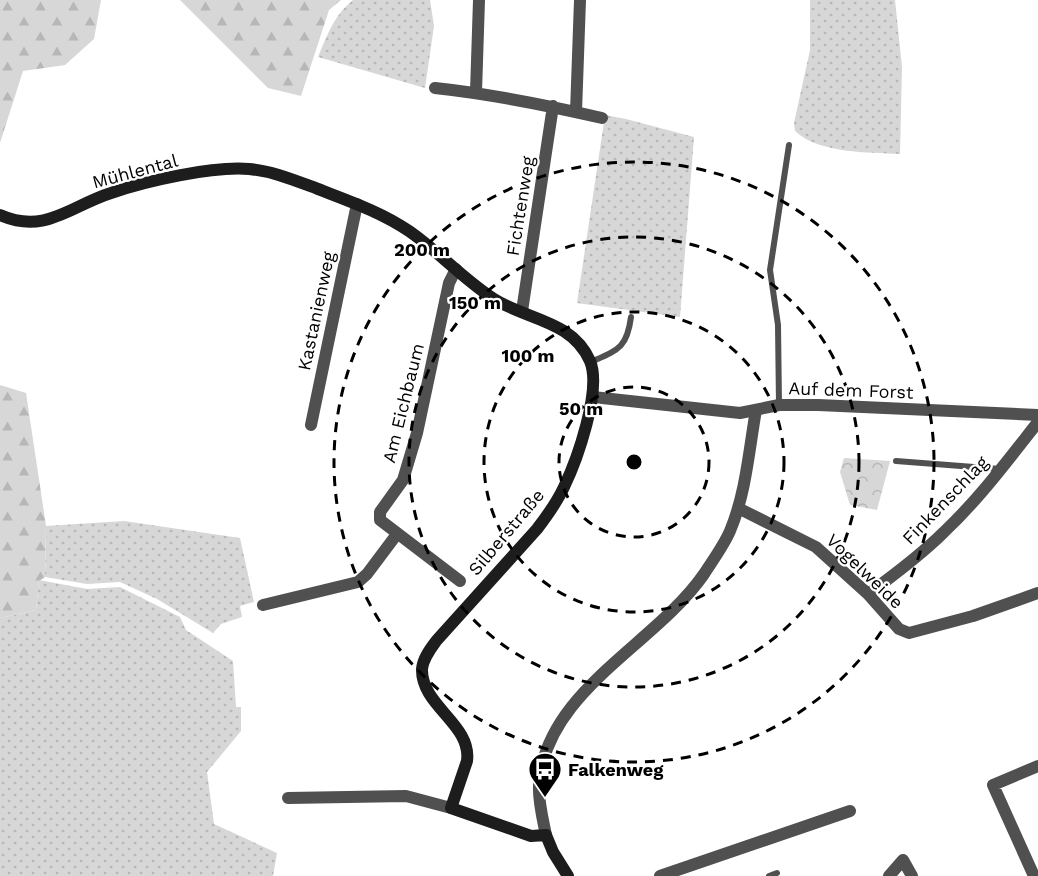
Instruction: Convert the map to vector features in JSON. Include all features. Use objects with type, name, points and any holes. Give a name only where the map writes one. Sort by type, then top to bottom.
[{"type":"street","points":[[476,92],[479,0]]},
{"type":"street","points":[[576,112],[580,0]]},
{"type":"street","points":[[435,88],[476,92],[553,106],[602,118]]},
{"type":"street","name":"Fichtenweg","points":[[522,311],[553,106]]},
{"type":"street","name":"Mühlental","points":[[0,215],[27,222],[42,222],[111,193],[138,185],[214,171],[249,169],[284,176]]},
{"type":"street","name":"Silberstraße","points":[[284,176],[357,204],[410,231],[495,300],[552,323],[571,335],[579,344],[593,371],[593,397],[564,487],[547,516],[437,640],[425,659],[422,669],[428,687],[463,737],[468,753],[451,808]]},
{"type":"street","name":"Kastanienweg","points":[[311,425],[357,204]]},
{"type":"street","name":"Am Eichbaum","points":[[456,269],[449,284],[417,433],[403,480],[380,512],[380,520],[460,581]]},
{"type":"street","name":"Auf dem Forst","points":[[593,397],[740,412],[779,405],[818,405],[1038,416]]},
{"type":"street","points":[[568,876],[553,852],[546,835],[538,788],[542,763],[550,738],[568,711],[591,686],[671,613],[703,575],[729,533],[738,508],[756,410]]},
{"type":"street","name":"Finkenschlag","points":[[868,594],[904,568],[945,532],[1038,422]]},
{"type":"street","name":"Vogelweide","points":[[738,508],[816,547],[868,594],[899,629],[909,633],[973,616],[1038,593]]},
{"type":"street","points":[[263,605],[358,582],[367,574],[397,534]]},
{"type":"street","points":[[1034,876],[993,785],[1038,766]]},
{"type":"street","points":[[288,798],[406,796],[451,808],[531,836],[546,835]]},
{"type":"street","points":[[660,876],[850,811]]},
{"type":"street","points":[[889,876],[903,860],[912,876]]},
{"type":"lane","points":[[779,405],[778,325],[770,270],[789,145]]},
{"type":"lane","points":[[590,362],[622,345],[628,335],[631,317]]},
{"type":"lane","points":[[896,461],[1000,469]]},
{"type":"lane","points":[[769,876],[777,873]]},
{"type":"green space","points":[[0,0],[101,0],[94,39],[65,65],[23,71],[0,143]]},
{"type":"green space","points":[[180,0],[341,0],[329,10],[301,96],[268,88]]},
{"type":"green space","points":[[353,0],[430,0],[434,26],[425,88],[318,57],[336,19]]},
{"type":"green space","points":[[810,0],[895,0],[902,67],[900,154],[831,148],[805,139],[795,131],[794,123],[810,50]]},
{"type":"green space","points":[[605,115],[694,137],[680,317],[577,303]]},
{"type":"green space","points":[[0,385],[26,393],[46,526],[45,577],[39,581],[36,610],[0,618]]},
{"type":"green space","points":[[844,458],[890,461],[877,510],[850,505],[840,472]]},
{"type":"green space","points":[[124,521],[240,538],[254,602],[240,606],[242,617],[221,624],[213,633],[157,599],[120,582],[87,584],[45,577],[46,526]]},
{"type":"green space","points":[[39,580],[87,589],[120,587],[180,617],[186,630],[233,661],[236,707],[241,707],[241,731],[207,772],[214,824],[277,853],[273,876],[0,876],[0,618],[36,610]]},
{"type":"place","name":"Falkenweg","points":[[545,798]]}]
